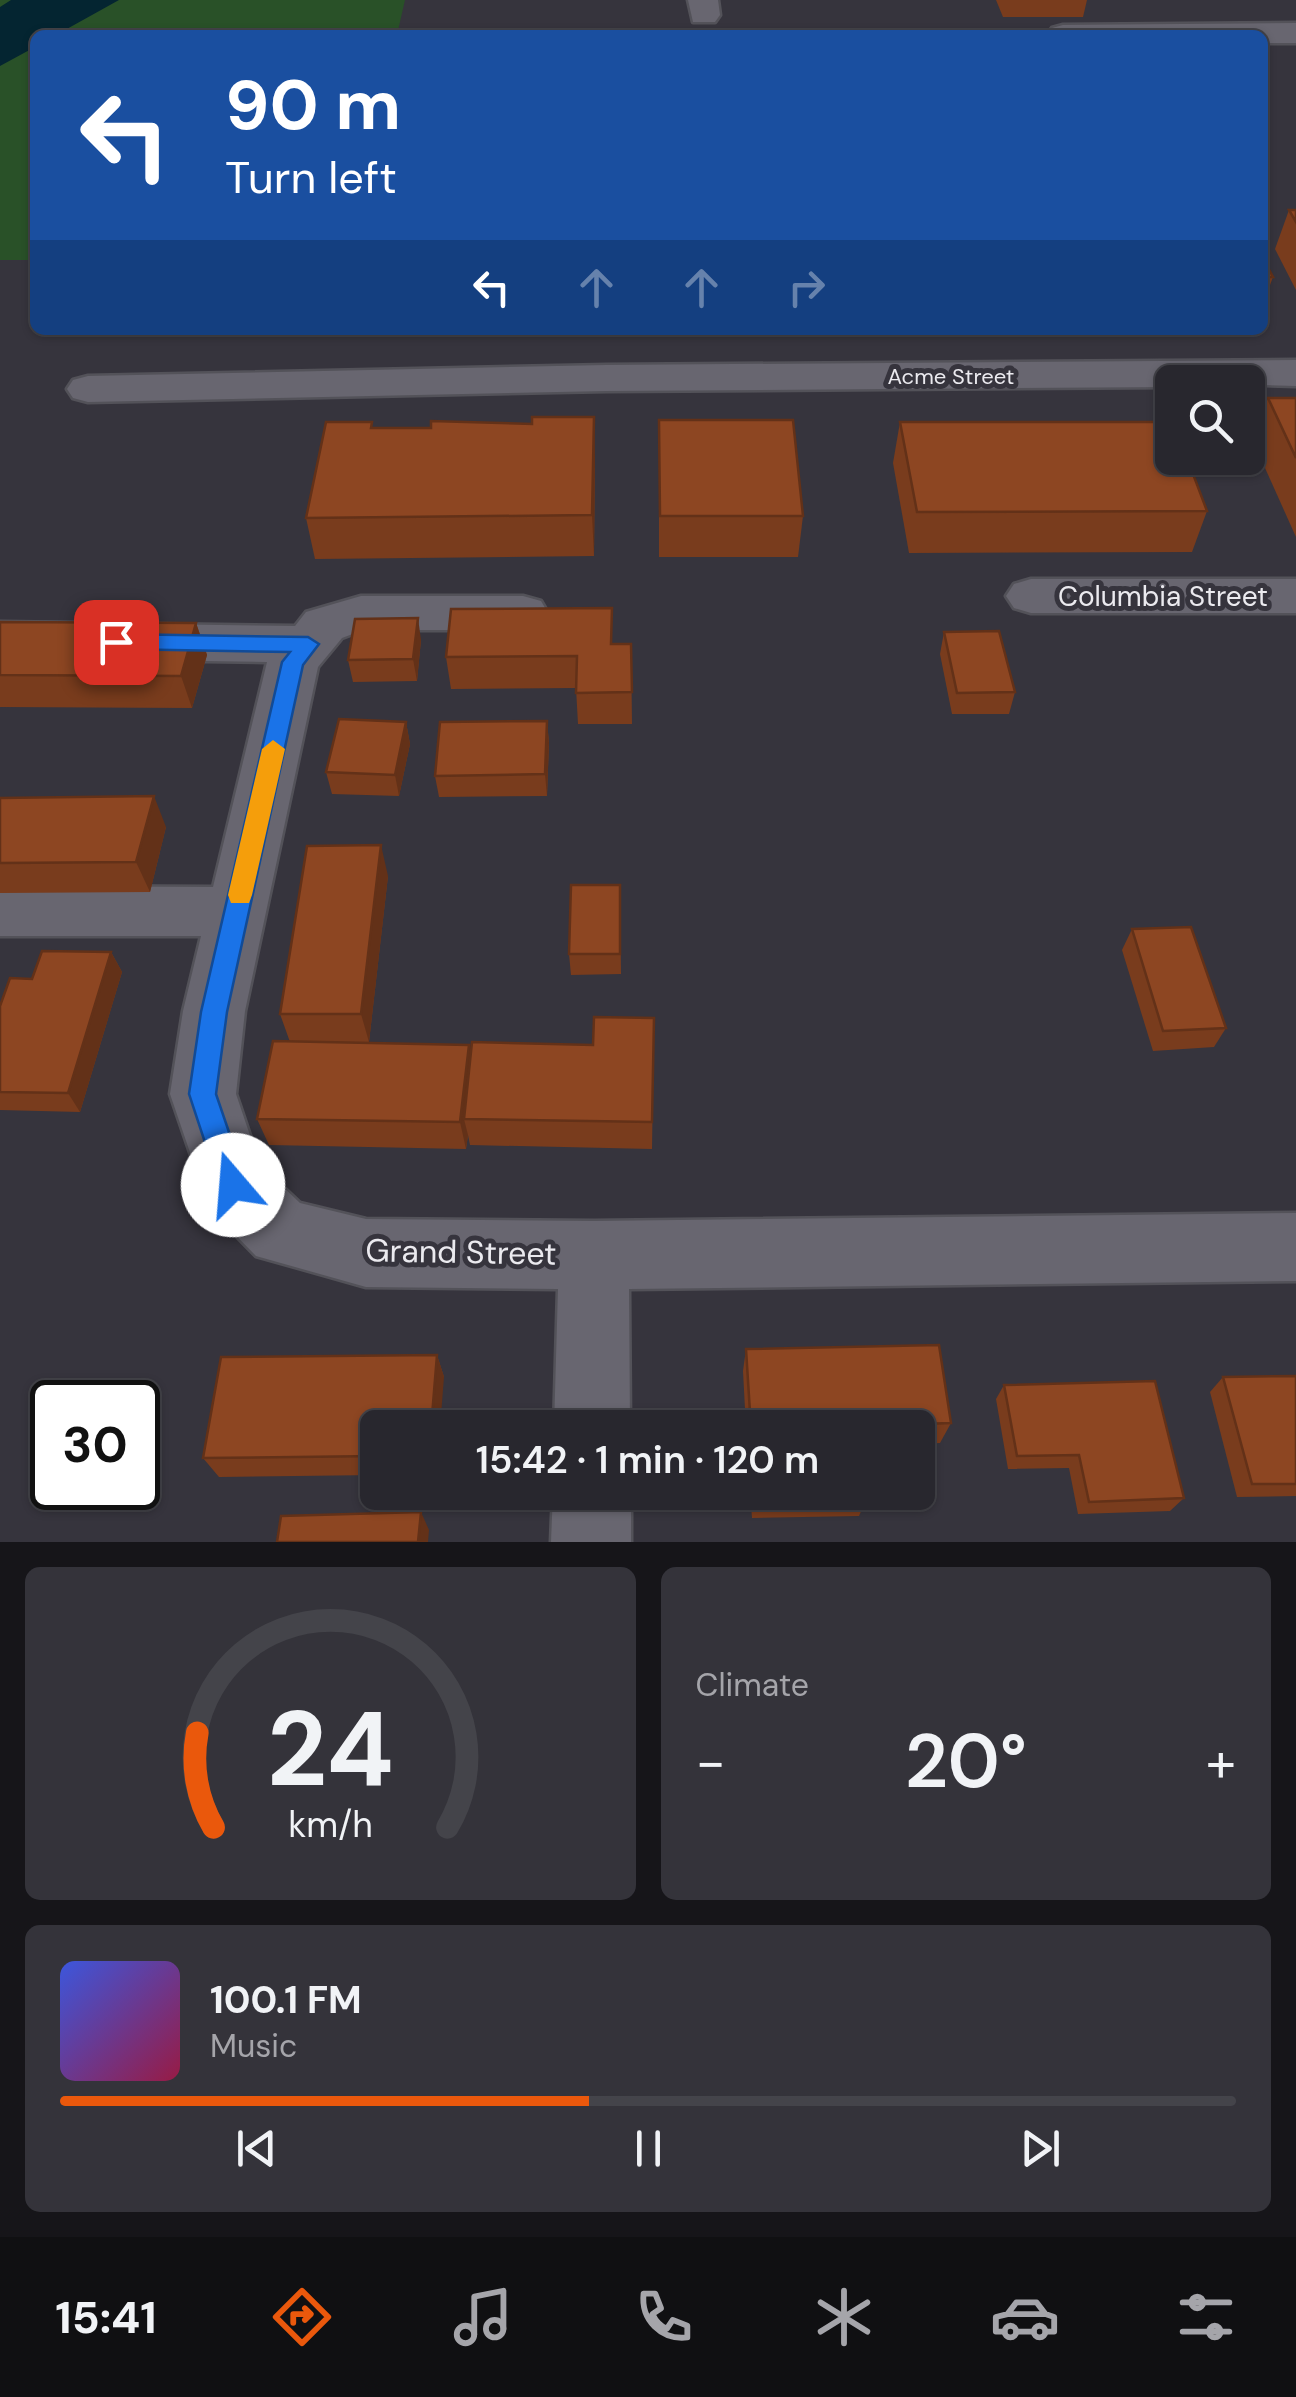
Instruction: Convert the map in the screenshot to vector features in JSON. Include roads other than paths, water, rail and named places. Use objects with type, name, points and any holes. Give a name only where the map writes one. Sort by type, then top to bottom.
[{"type":"street","points":[[1268,33],[1296,33]]},
{"type":"street","name":"Acme Street","points":[[88,389],[607,378],[1296,373]]},
{"type":"street","name":"Columbia Street","points":[[1031,596],[1296,596]]},
{"type":"street","points":[[0,640],[316,634],[361,613],[573,613]]},
{"type":"street","name":"Grand Street","points":[[316,634],[293,662],[214,1012],[203,1094],[233,1185],[282,1232],[366,1253],[594,1255],[1296,1246]]},
{"type":"street","points":[[0,910],[236,912]]},
{"type":"street","points":[[592,1410],[594,1255]]},
{"type":"street","points":[[592,1510],[592,1542]]},
{"type":"water","points":[[11,0],[119,0],[65,30],[30,30],[30,50],[0,66],[0,7]]}]
